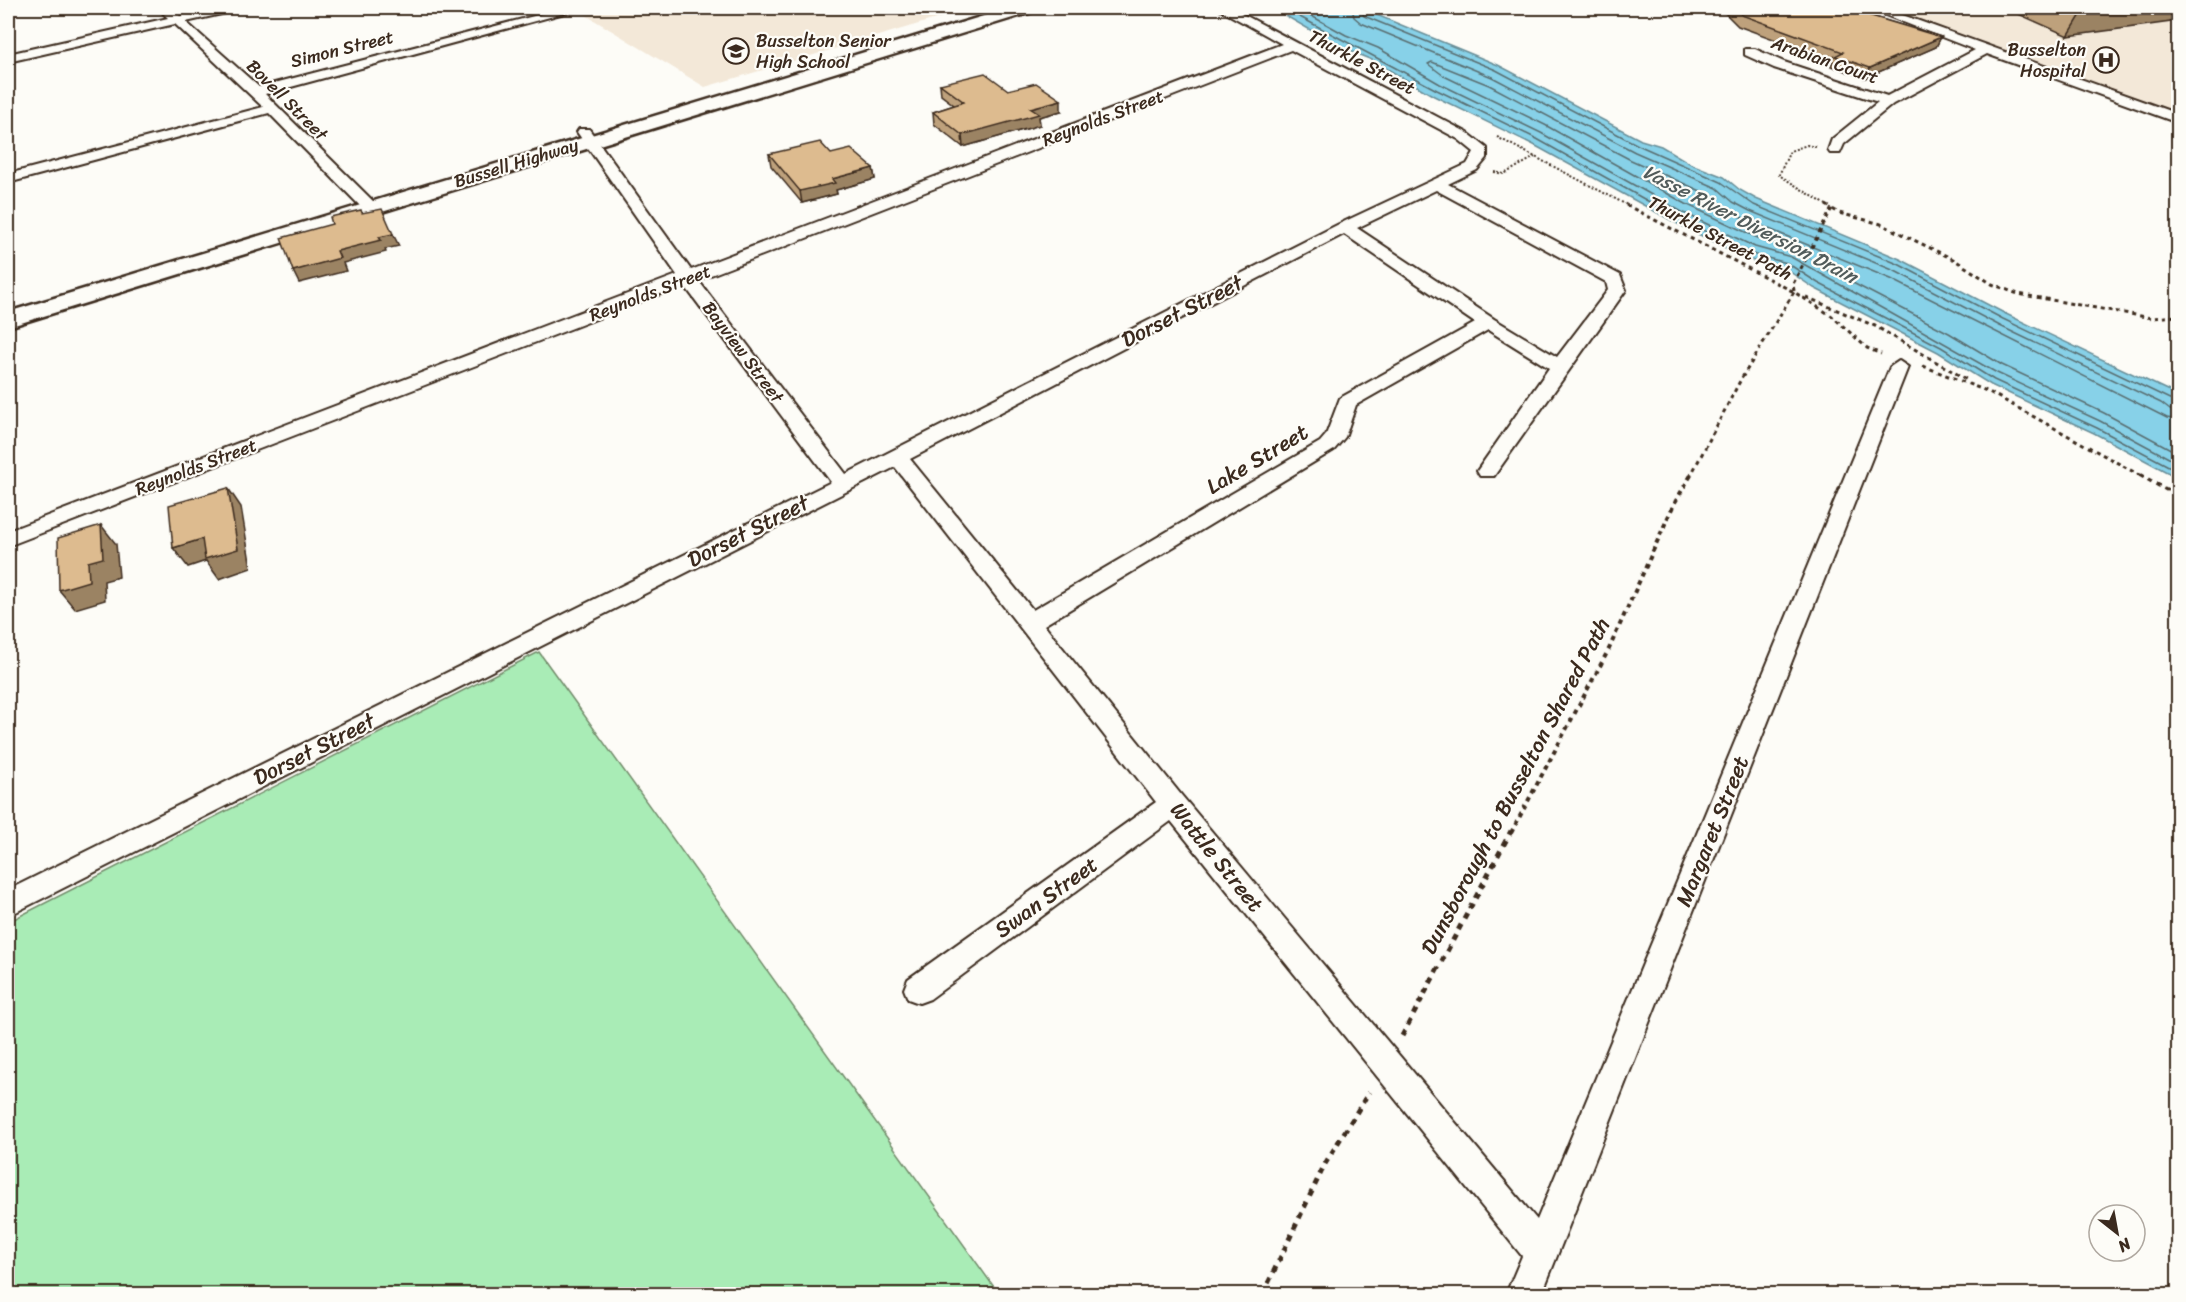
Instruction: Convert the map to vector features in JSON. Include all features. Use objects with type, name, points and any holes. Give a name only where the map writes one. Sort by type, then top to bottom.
[{"type":"main road","name":"Bussell Highway","points":[[8,320],[367,204],[1000,8]]},
{"type":"main road","name":"Bussell Highway","points":[[588,136],[1026,8]]},
{"type":"main road","name":"Bussell Highway","points":[[8,308],[367,204]]},
{"type":"street","name":"Bovell Street","points":[[164,8],[256,92],[270,109],[367,204]]},
{"type":"street","points":[[8,58],[231,8]]},
{"type":"street","name":"Simon Street","points":[[256,92],[577,8]]},
{"type":"street","name":"Thurkle Street","points":[[1223,8],[1463,136],[1482,151]]},
{"type":"street","points":[[1873,8],[2178,119]]},
{"type":"street","name":"Reynolds Street","points":[[8,539],[1292,45]]},
{"type":"street","points":[[1835,150],[1838,142],[1888,101],[1986,49]]},
{"type":"street","name":"Arabian Court","points":[[1750,52],[1779,65],[1888,101]]},
{"type":"street","points":[[8,179],[270,109]]},
{"type":"street","name":"Bayview Street","points":[[588,136],[688,278],[842,483]]},
{"type":"street","name":"Dorset Street","points":[[8,904],[842,483],[898,457],[1346,227],[1436,184],[1482,151]]},
{"type":"street","points":[[1436,184],[1614,279],[1617,290],[1560,366],[1487,471]]},
{"type":"street","points":[[1346,227],[1488,323],[1560,366]]},
{"type":"street","name":"Lake Street","points":[[1031,622],[1327,446],[1335,437],[1347,402],[1488,323]]},
{"type":"street","name":"Margaret Street","points":[[1524,1294],[1901,363]]},
{"type":"street","name":"Wattle Street","points":[[898,457],[1173,804],[1541,1252]]},
{"type":"street","name":"Swan Street","points":[[919,989],[1173,804]]},
{"type":"path","points":[[1835,150],[1807,145],[1790,151],[1779,175],[1832,208],[1881,224],[1953,259],[1992,284],[2018,294],[2152,318],[2178,316]]},
{"type":"path","name":"Thurkle Street Path","points":[[1482,151],[1535,157],[1794,292],[1832,316],[1867,348],[1901,363],[1951,375],[1989,393],[2178,496]]},
{"type":"path","points":[[1482,151],[1504,174],[1535,157]]},
{"type":"path","points":[[1832,208],[1793,284],[1794,292],[1875,326],[1989,393]]},
{"type":"path","name":"Dunsborough to Busselton Shared Path","points":[[1263,1294],[1325,1164],[1387,1064],[1609,649],[1674,504],[1709,443],[1740,381],[1794,292]]},
{"type":"shaded area","name":"Busselton Senior High School","points":[[589,8],[973,8],[705,87],[579,11]]},
{"type":"shaded area","name":"Busselton Hospital","points":[[1887,8],[2178,8],[2178,113]]},
{"type":"green space","points":[[539,652],[999,1294],[8,1294],[8,922]]},
{"type":"water","name":"Vasse River Diversion Drain","points":[[1272,8],[1360,8],[1498,65],[1641,140],[1661,146],[1691,164],[1724,177],[1756,199],[1900,259],[2006,314],[2169,391],[2178,399],[2178,478],[2094,433],[1991,385],[1938,352],[1814,288],[1784,268],[1750,260],[1676,223],[1534,145],[1434,96],[1372,60],[1340,47]]},
{"type":"building","points":[[1734,8],[1845,8],[1941,37],[1870,68],[1835,56],[1843,52],[1742,15]]},
{"type":"building","points":[[2070,8],[2120,8],[2082,13]]},
{"type":"building","points":[[985,73],[1008,90],[1036,83],[1061,100],[1030,108],[1039,114],[962,135],[933,112],[964,102],[940,84]]},
{"type":"building","points":[[820,142],[831,154],[851,149],[873,168],[832,179],[835,183],[800,191],[769,154]]},
{"type":"building","points":[[382,209],[393,234],[379,237],[381,240],[337,251],[340,258],[293,271],[281,238],[332,224],[330,217],[361,210],[362,213]]},
{"type":"building","points":[[228,488],[238,549],[205,559],[202,539],[173,548],[169,505]]},
{"type":"building","points":[[101,525],[103,558],[88,562],[89,581],[59,590],[58,538]]},
{"type":"place","name":"Busselton Senior High School","points":[[736,51]]},
{"type":"place","name":"Busselton Hospital","points":[[2106,60]]}]
